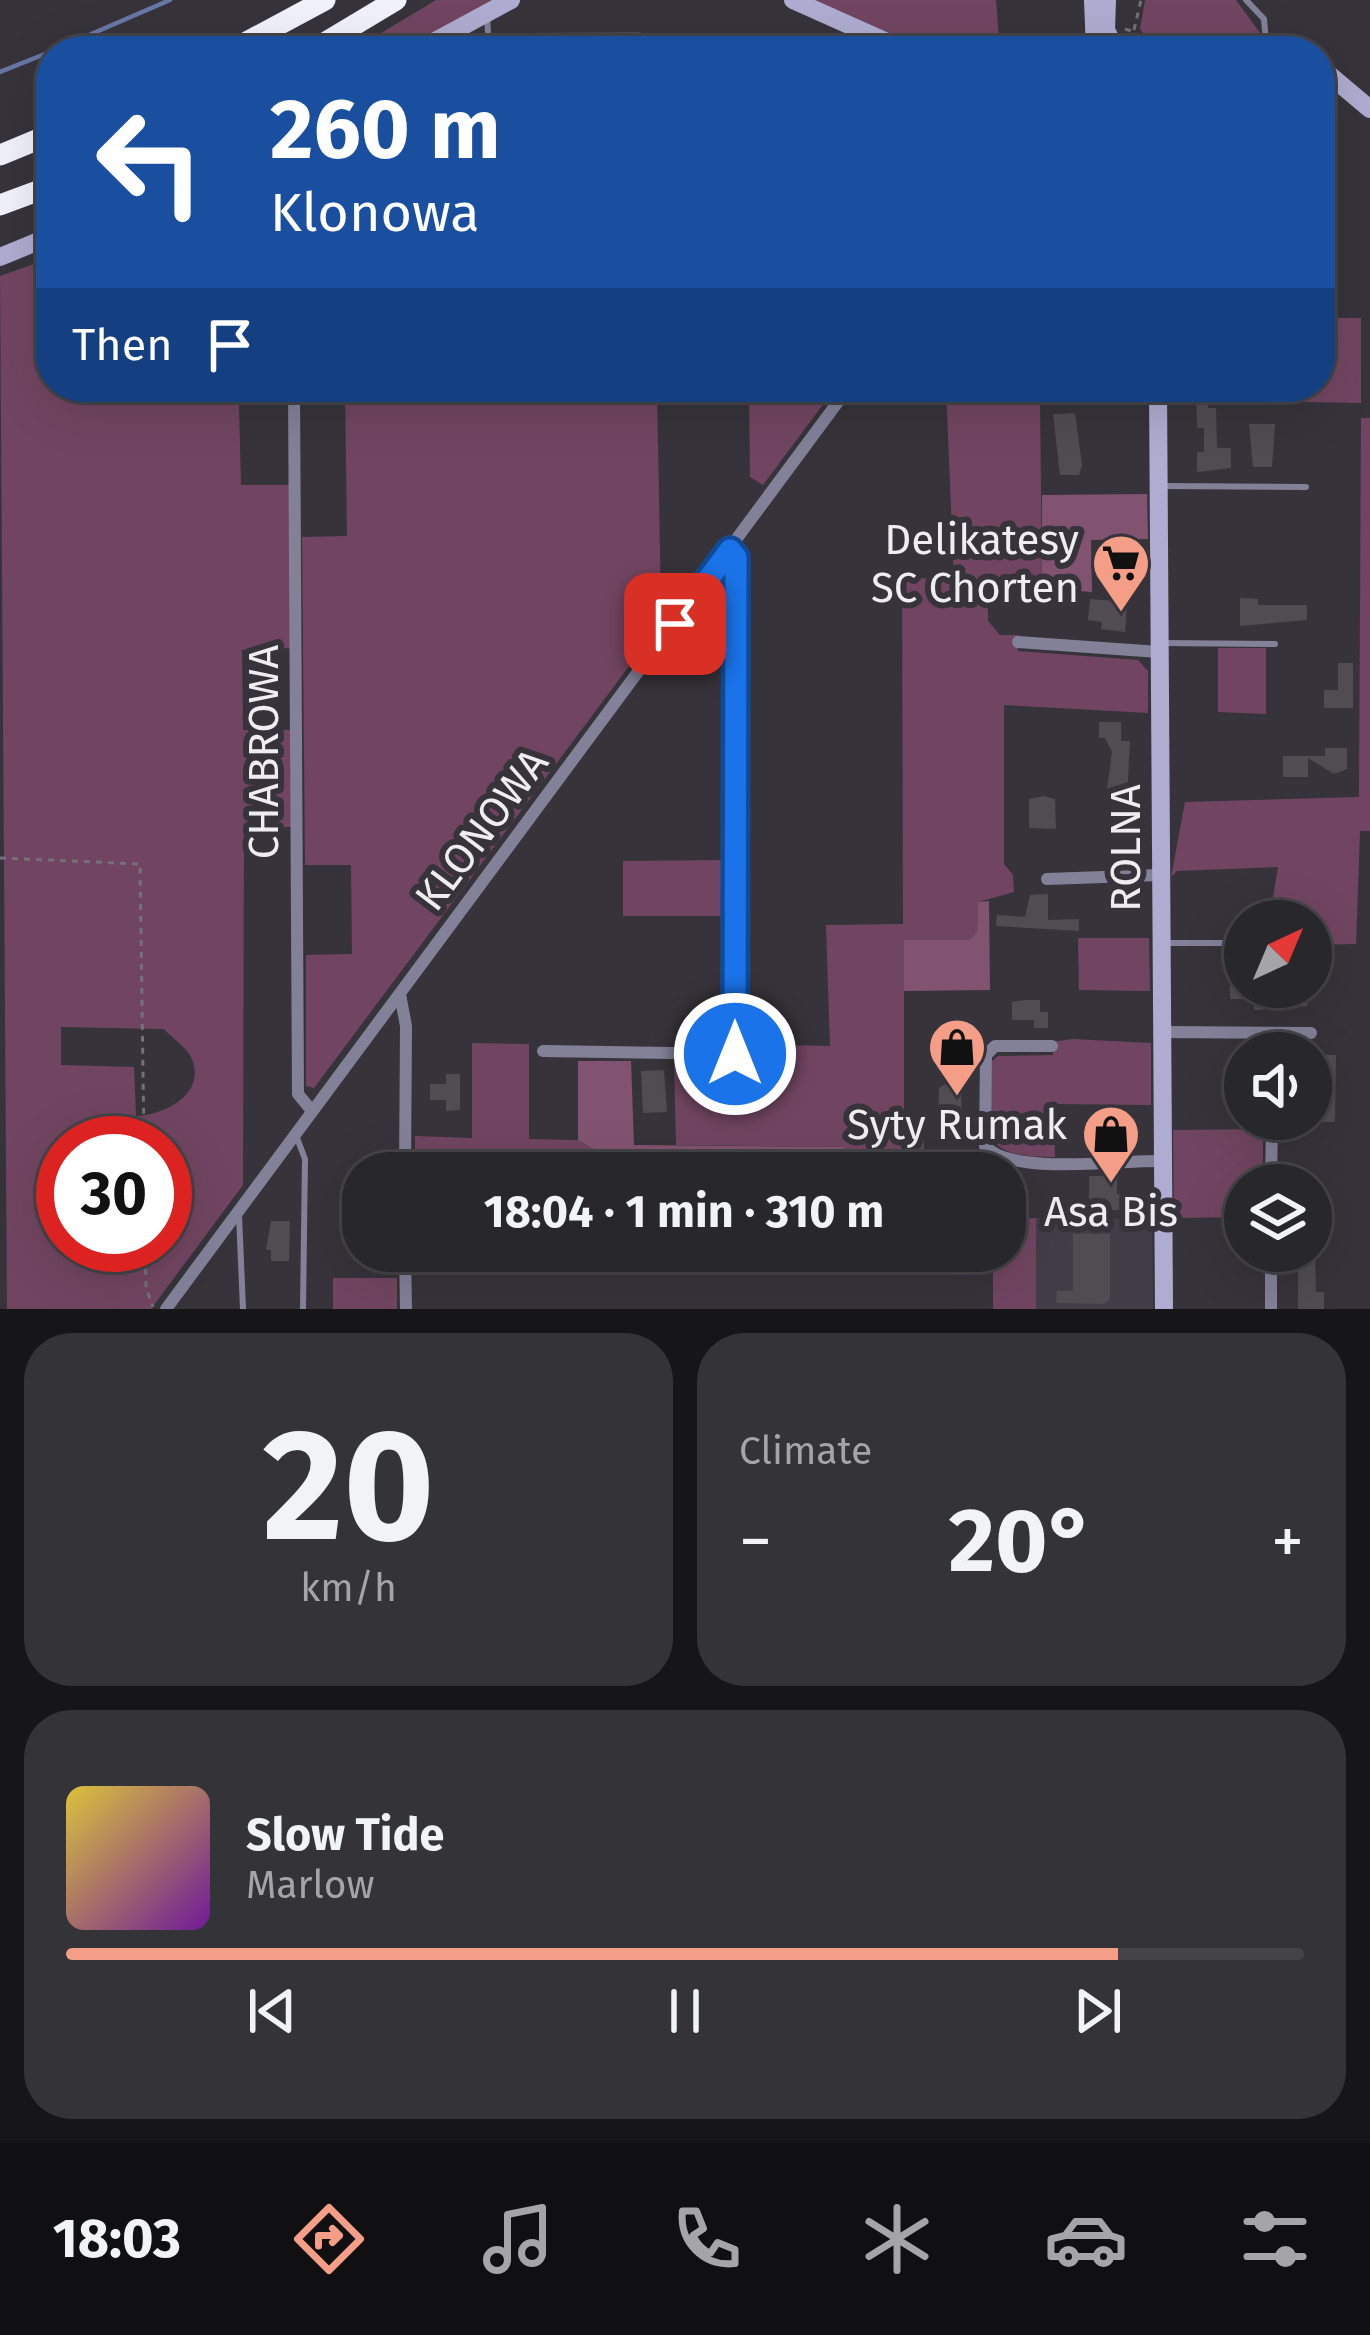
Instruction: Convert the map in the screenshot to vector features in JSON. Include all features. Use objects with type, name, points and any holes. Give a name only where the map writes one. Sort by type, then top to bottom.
[{"type":"highway","points":[[252,36],[304,0]]},
{"type":"highway","points":[[258,36],[326,0]]},
{"type":"highway","points":[[337,36],[393,3]]},
{"type":"highway","points":[[0,155],[36,140]]},
{"type":"highway","points":[[0,205],[36,192]]},
{"type":"street","points":[[443,36],[511,0]]},
{"type":"street","points":[[793,0],[863,36]]},
{"type":"street","points":[[1093,0],[1097,36]]},
{"type":"street","points":[[1107,0],[1105,24],[1110,36]]},
{"type":"street","points":[[1335,80],[1370,109]]},
{"type":"street","points":[[0,257],[36,242]]},
{"type":"street","name":"CHABROWA","points":[[294,402],[298,1094],[312,1111]]},
{"type":"street","name":"KLONOWA","points":[[166,1309],[838,402]]},
{"type":"street","name":"ROLNA","points":[[1158,402],[1165,1309]]},
{"type":"street","points":[[543,1051],[735,1054],[736,557],[730,550]]},
{"type":"street","points":[[1018,642],[1159,648]]},
{"type":"street","points":[[1047,879],[1160,875]]},
{"type":"street","points":[[400,994],[406,1026],[405,1152]]},
{"type":"street","points":[[1160,1031],[1236,1032]]},
{"type":"street","points":[[1052,1046],[995,1046],[986,1055],[985,1146],[989,1152],[1012,1162],[1161,1161]]},
{"type":"street","points":[[405,1272],[406,1309]]},
{"type":"street","points":[[1271,1272],[1271,1309]]},
{"type":"lane","points":[[1246,0],[1264,19],[1265,36]]},
{"type":"lane","points":[[486,11],[488,36]]},
{"type":"lane","points":[[1159,486],[1306,487]]},
{"type":"lane","points":[[754,490],[766,499]]},
{"type":"lane","points":[[1159,648],[1275,644]]},
{"type":"lane","points":[[1160,943],[1224,943]]},
{"type":"lane","points":[[295,1135],[305,1159],[303,1309]]},
{"type":"lane","points":[[238,1211],[243,1309]]},
{"type":"path","points":[[1138,36],[1134,31],[1141,0]]},
{"type":"path","points":[[0,857],[140,864],[144,1116]]},
{"type":"path","points":[[146,1272],[154,1309]]},
{"type":"shaded area","points":[[436,0],[494,0],[431,36],[376,36]]},
{"type":"shaded area","points":[[813,0],[996,0],[999,36],[892,36]]},
{"type":"shaded area","points":[[1145,0],[1236,0],[1260,33],[1147,36],[1140,29]]},
{"type":"shaded area","points":[[36,263],[36,402],[285,402],[239,404],[241,485],[291,485],[292,648],[242,650],[243,730],[290,730],[291,827],[244,828],[243,1185],[192,1254],[192,1116],[136,1116],[36,1116],[36,1272],[178,1272],[151,1309],[7,1309],[0,276]],"holes":[[[61,1027],[164,1029],[191,1057],[194,1082],[170,1107],[136,1116],[134,1067],[61,1065]]]},
{"type":"shaded area","points":[[1335,318],[1361,318],[1361,403],[1299,402],[1335,402]]},
{"type":"shaded area","points":[[345,402],[657,402],[661,607],[668,614],[314,1088],[306,1086],[306,955],[352,954],[351,865],[305,865],[302,537],[347,536]]},
{"type":"shaded area","points":[[749,402],[825,402],[763,485],[750,477]]},
{"type":"shaded area","points":[[947,402],[1040,402],[1042,588],[988,584],[988,621],[1000,635],[1019,635],[1018,651],[1138,660],[1148,671],[1148,713],[1004,705],[1004,864],[1013,875],[1014,892],[978,902],[977,934],[969,940],[904,941],[904,1152],[676,1145],[674,1062],[745,1062],[746,1044],[830,1046],[826,925],[903,924],[902,577],[954,580]]},
{"type":"shaded area","points":[[1361,418],[1370,418],[1370,831],[1360,831],[1356,944],[1332,945],[1332,900],[1272,900],[1278,867],[1177,871],[1171,877],[1185,802],[1359,797]]},
{"type":"shaded area","points":[[1147,494],[1148,539],[1091,540],[1092,592],[1042,588],[1042,495]]},
{"type":"shaded area","points":[[1218,648],[1266,648],[1266,714],[1218,712]]},
{"type":"shaded area","points":[[725,860],[725,916],[623,916],[623,861]]},
{"type":"shaded area","points":[[989,901],[990,990],[904,991],[904,940],[969,940],[977,933],[978,902]]},
{"type":"shaded area","points":[[1078,938],[1149,938],[1150,991],[1079,990]]},
{"type":"shaded area","points":[[1053,1042],[1151,1043],[1151,1105],[1054,1104],[1055,1157],[1009,1152],[991,1135],[992,1061],[998,1056],[1053,1055]]},
{"type":"shaded area","points":[[472,1043],[529,1044],[529,1139],[578,1140],[598,1152],[415,1152],[415,1136],[472,1138]]},
{"type":"shaded area","points":[[578,1061],[631,1061],[634,1145],[844,1147],[844,1152],[598,1152],[578,1140]]},
{"type":"shaded area","points":[[1224,1129],[1224,1140],[1263,1140],[1263,1164],[1224,1164],[1224,1217],[1174,1218],[1173,1130]]},
{"type":"shaded area","points":[[1026,1218],[1036,1218],[1036,1309],[993,1309],[993,1272],[1026,1272]]},
{"type":"shaded area","points":[[1036,1218],[1152,1219],[1153,1309],[1036,1309]]},
{"type":"shaded area","points":[[333,1278],[397,1278],[397,1309],[333,1309]]},
{"type":"building","points":[[641,32],[641,36],[529,36]]},
{"type":"building","points":[[1196,402],[1208,402],[1208,408],[1216,408],[1217,448],[1231,448],[1231,468],[1197,472],[1197,452],[1204,452],[1204,428],[1197,428]]},
{"type":"building","points":[[1075,413],[1082,465],[1079,475],[1060,475],[1053,414]]},
{"type":"building","points":[[1249,424],[1275,424],[1272,467],[1253,467]]},
{"type":"building","points":[[1240,598],[1258,599],[1258,605],[1307,605],[1307,620],[1240,626]]},
{"type":"building","points":[[1090,599],[1127,602],[1125,632],[1101,629],[1102,622],[1088,620]]},
{"type":"building","points":[[275,654],[276,699],[257,699],[257,655]]},
{"type":"building","points":[[1338,663],[1353,663],[1353,708],[1324,708],[1324,690],[1338,690]]},
{"type":"building","points":[[1099,722],[1121,722],[1121,741],[1130,741],[1127,798],[1113,798],[1113,789],[1107,789],[1112,752],[1105,738],[1099,738]]},
{"type":"building","points":[[1325,748],[1347,748],[1347,769],[1334,774],[1308,758],[1308,777],[1283,777],[1283,756],[1325,756]]},
{"type":"building","points":[[1029,799],[1055,799],[1056,829],[1029,828]]},
{"type":"building","points":[[1048,894],[1048,920],[1079,919],[1079,931],[996,926],[997,915],[1025,917],[1030,895]]},
{"type":"building","points":[[1040,1000],[1040,1012],[1048,1012],[1048,1028],[1034,1028],[1034,1020],[1012,1020],[1012,1002]]},
{"type":"building","points":[[1332,1055],[1336,1055],[1332,1122]]},
{"type":"building","points":[[664,1070],[667,1112],[643,1113],[641,1071]]},
{"type":"building","points":[[446,1074],[460,1074],[460,1110],[446,1111],[446,1100],[430,1100],[430,1084],[446,1084]]},
{"type":"building","points":[[945,1084],[961,1087],[962,1123],[938,1120],[939,1088]]},
{"type":"building","points":[[1094,1115],[1119,1116],[1119,1145],[1090,1140]]},
{"type":"building","points":[[910,1123],[924,1123],[924,1149],[934,1152],[910,1152]]},
{"type":"building","points":[[1089,1176],[1117,1176],[1117,1194],[1127,1195],[1127,1210],[1089,1210]]},
{"type":"building","points":[[271,1221],[290,1221],[289,1261],[271,1261],[271,1250],[266,1250]]},
{"type":"building","points":[[1073,1234],[1110,1234],[1110,1299],[1104,1304],[1056,1303],[1057,1291],[1073,1291]]},
{"type":"building","points":[[1298,1272],[1315,1272],[1316,1292],[1324,1292],[1324,1309],[1298,1309]]},
{"type":"waterway","points":[[87,36],[170,0]]},
{"type":"waterway","points":[[0,72],[36,58]]},
{"type":"place","name":"Delikatesy SC Chorten","points":[[1121,614]]},
{"type":"place","name":"Syty Rumak","points":[[957,1098]]},
{"type":"place","name":"Asa Bis","points":[[1111,1185]]},
{"type":"route","points":[[675,624],[730,550],[736,557],[735,1054]]}]
